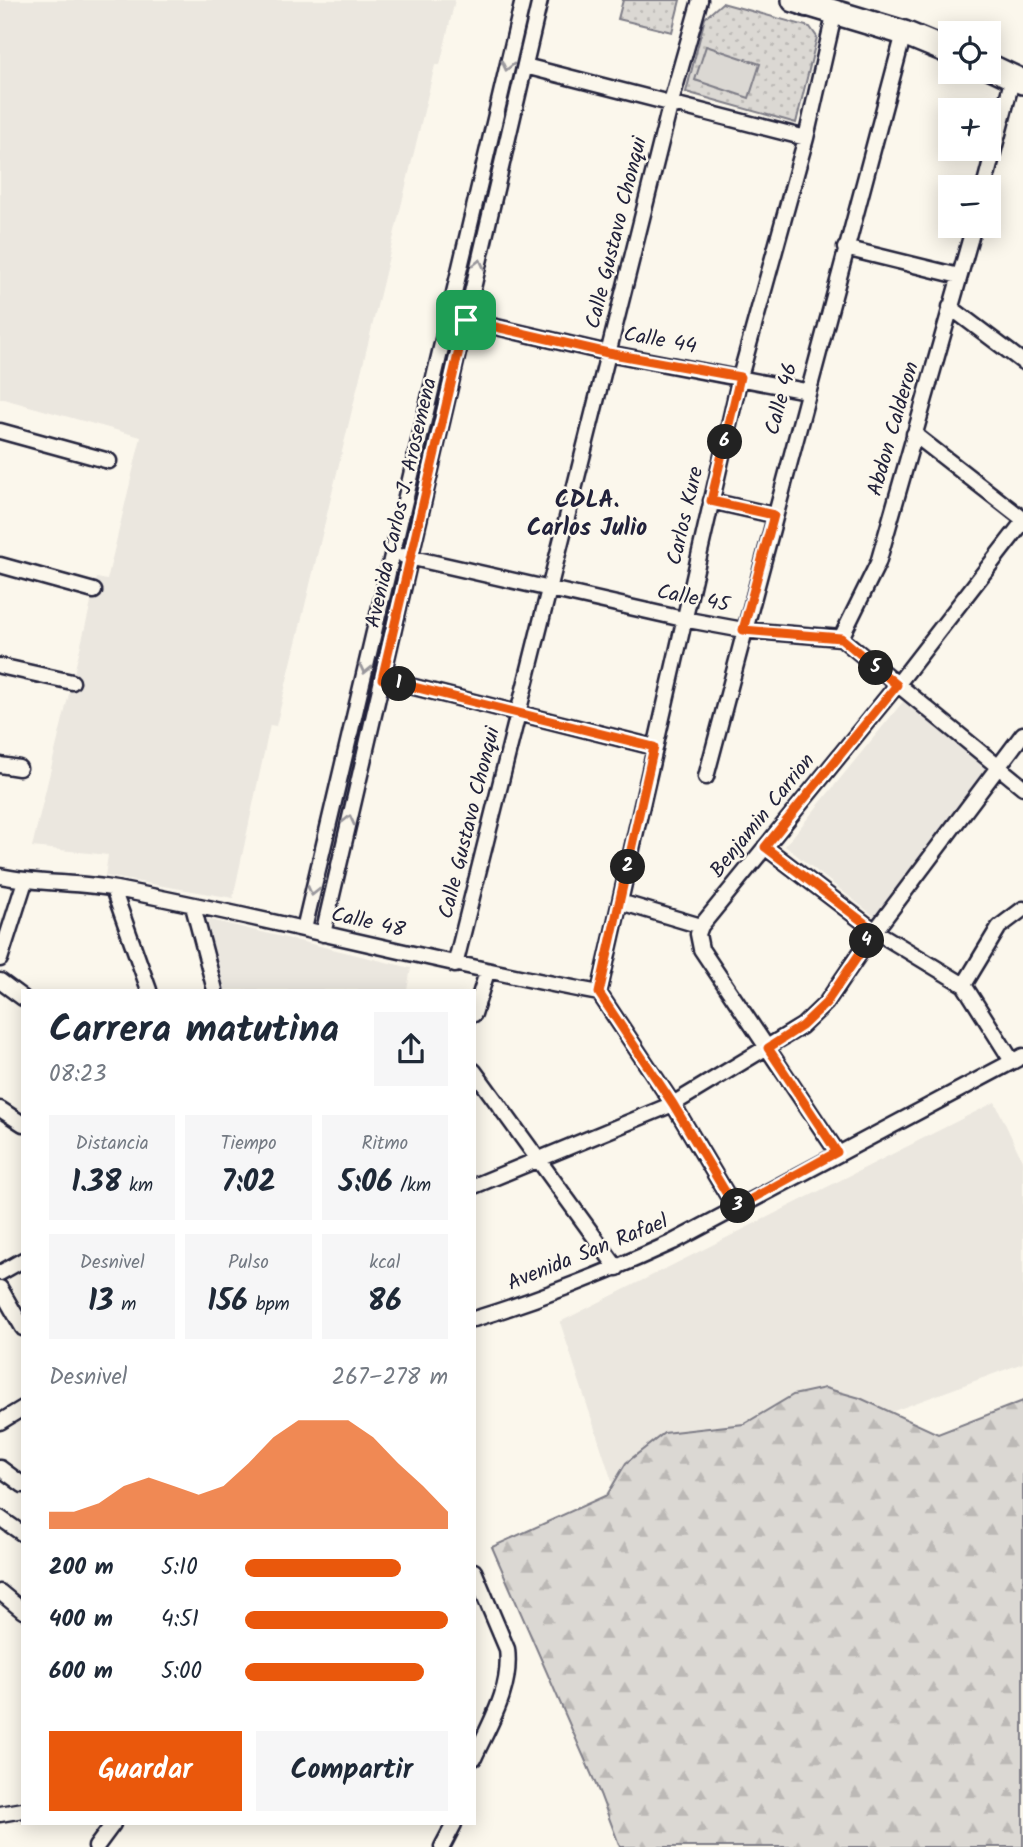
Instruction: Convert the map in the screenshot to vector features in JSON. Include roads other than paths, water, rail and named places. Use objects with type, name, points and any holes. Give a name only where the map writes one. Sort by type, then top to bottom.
[{"type":"main road","points":[[802,1],[938,46]]},
{"type":"main road","points":[[1001,71],[1018,79]]},
{"type":"street","name":"Avenida Carlos J. Arosemena","points":[[304,929],[523,0]]},
{"type":"street","name":"Avenida Carlos J. Arosemena","points":[[323,934],[540,0]]},
{"type":"street","name":"Calle Gustavo Chonqui","points":[[456,965],[671,102],[700,0]]},
{"type":"street","name":"Carlos Kure","points":[[599,993],[740,377],[806,138],[835,12]]},
{"type":"street","name":"Calle 46","points":[[706,778],[806,391],[904,33]]},
{"type":"street","points":[[525,66],[806,138]]},
{"type":"street","points":[[989,175],[1018,79]]},
{"type":"street","name":"Abdon Calderon","points":[[841,638],[878,563],[970,238]]},
{"type":"street","points":[[845,248],[959,276]]},
{"type":"street","points":[[950,307],[1023,362]]},
{"type":"street","name":"Calle 44","points":[[466,320],[608,353],[806,391]]},
{"type":"street","points":[[0,431],[109,461]]},
{"type":"street","points":[[914,434],[1023,521]]},
{"type":"street","points":[[711,501],[774,515]]},
{"type":"street","name":"Benjamin Carrion","points":[[701,926],[897,685],[1023,521]]},
{"type":"street","name":"Calle 45","points":[[393,553],[683,620],[743,630],[841,638]]},
{"type":"street","points":[[0,565],[94,591]]},
{"type":"street","points":[[841,638],[1023,787]]},
{"type":"street","points":[[0,666],[72,682]]},
{"type":"street","points":[[382,679],[654,747]]},
{"type":"street","points":[[476,1185],[538,1157],[673,1104],[802,1026],[826,1003],[875,931],[1023,734]]},
{"type":"street","points":[[0,765],[19,768]]},
{"type":"street","points":[[765,847],[875,931],[964,985],[1019,1056]]},
{"type":"street","name":"Calle 48","points":[[0,876],[25,881],[113,889],[304,929],[487,972],[599,993]]},
{"type":"street","points":[[0,958],[25,881]]},
{"type":"street","points":[[113,889],[149,989]]},
{"type":"street","points":[[620,902],[701,926],[698,934],[701,949],[837,1152]]},
{"type":"street","points":[[192,906],[215,989]]},
{"type":"street","points":[[964,985],[999,928],[1023,909]]},
{"type":"street","points":[[476,1008],[487,972]]},
{"type":"street","points":[[0,981],[21,997]]},
{"type":"street","points":[[599,993],[673,1104],[735,1208]]},
{"type":"street","name":"Avenida San Rafael","points":[[476,1318],[617,1268],[1019,1056]]},
{"type":"street","points":[[476,1074],[617,1268]]},
{"type":"street","points":[[0,1109],[21,1123]]},
{"type":"street","points":[[0,1272],[21,1261]]},
{"type":"street","points":[[0,1288],[21,1325]]},
{"type":"street","points":[[0,1422],[21,1409]]},
{"type":"street","points":[[0,1468],[21,1484]]},
{"type":"street","points":[[0,1518],[21,1533]]},
{"type":"street","points":[[476,1577],[507,1649],[509,1663],[505,1690],[476,1754]]},
{"type":"street","points":[[0,1592],[21,1609]]},
{"type":"street","points":[[0,1814],[21,1810]]},
{"type":"street","points":[[96,1847],[112,1825]]},
{"type":"street","points":[[450,1844],[454,1825]]},
{"type":"district","name":"CDLA. Carlos Julio","points":[[587,514]]}]
